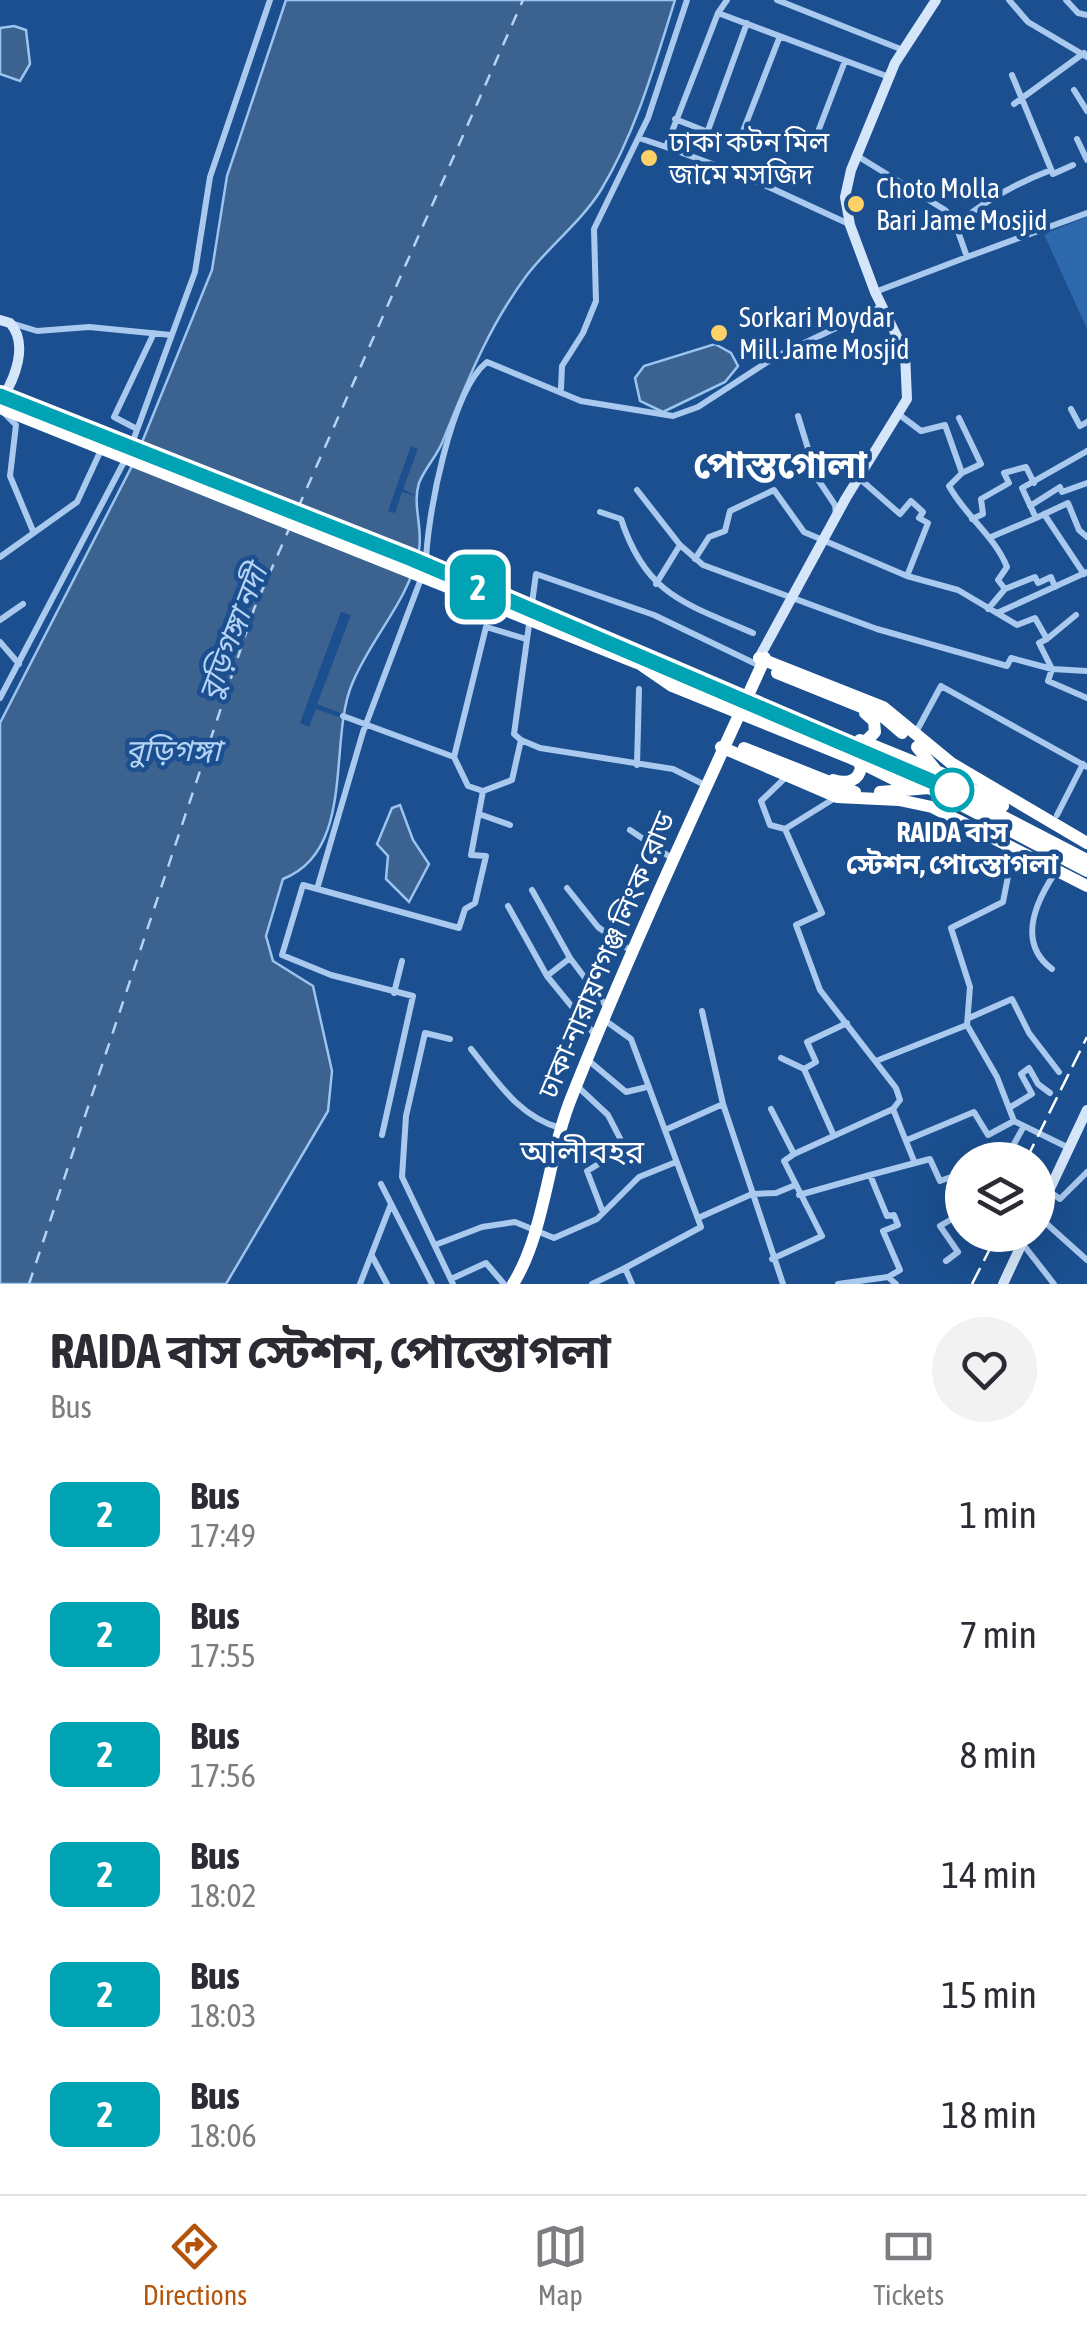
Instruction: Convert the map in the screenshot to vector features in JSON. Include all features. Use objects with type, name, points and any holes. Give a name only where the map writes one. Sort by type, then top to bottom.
[{"type":"highway","points":[[0,402],[102,449],[642,660]]},
{"type":"highway","points":[[0,402],[341,530],[952,790],[1087,860]]},
{"type":"highway","points":[[759,664],[883,707],[951,763],[1087,846]]},
{"type":"highway","points":[[726,741],[839,782],[856,778],[859,751],[875,732],[866,713],[759,664]]},
{"type":"highway","points":[[759,664],[881,716],[941,773],[952,790]]},
{"type":"highway","name":"ঢাকা-নারায়ণগঞ্জ লিংক রোড","points":[[513,1284],[525,1265],[560,1128],[604,1012],[759,664]]},
{"type":"highway","points":[[726,741],[786,777],[837,797],[920,803],[1087,884]]},
{"type":"highway","points":[[726,741],[858,793],[922,789],[1087,871]]},
{"type":"highway","points":[[859,751],[941,773],[1087,846]]},
{"type":"highway","points":[[859,751],[1087,884]]},
{"type":"main road","points":[[759,664],[768,640],[836,516],[908,400],[908,365],[850,225],[846,183],[889,77],[936,0]]},
{"type":"main road","points":[[0,402],[18,360],[18,334],[5,322]]},
{"type":"main road","points":[[1055,1179],[1087,1110]]},
{"type":"main road","points":[[1003,1284],[1018,1252]]},
{"type":"street","points":[[0,698],[130,450],[194,272],[210,177],[270,0]]},
{"type":"street","points":[[561,390],[562,366],[584,333],[596,301],[594,228],[639,138],[687,0]]},
{"type":"street","points":[[666,147],[718,13],[727,0]]},
{"type":"street","points":[[777,0],[903,50]]},
{"type":"street","points":[[1010,0],[1028,22],[1085,55],[1018,101]]},
{"type":"street","points":[[1066,0],[1078,14],[1087,15]]},
{"type":"street","points":[[718,13],[889,77]]},
{"type":"street","points":[[707,133],[747,23]]},
{"type":"street","points":[[676,119],[738,144],[780,36]]},
{"type":"street","points":[[818,128],[845,61]]},
{"type":"street","points":[[1012,75],[1018,101],[1053,174],[1073,165]]},
{"type":"street","points":[[1074,90],[1087,111]]},
{"type":"street","points":[[639,138],[745,176],[850,225]]},
{"type":"street","points":[[1082,143],[1087,160]]},
{"type":"street","points":[[859,157],[945,210],[967,257]]},
{"type":"street","points":[[955,226],[1006,195],[1018,181],[1051,170]]},
{"type":"street","points":[[875,292],[1087,214]]},
{"type":"street","points":[[317,889],[365,728],[426,570],[426,526],[440,468],[481,366],[487,362],[561,390],[581,402],[673,416],[698,407],[790,349],[882,306]]},
{"type":"street","points":[[5,322],[37,331],[89,326],[172,336]]},
{"type":"street","points":[[137,429],[114,417],[154,333]]},
{"type":"street","points":[[0,402],[130,450]]},
{"type":"street","points":[[0,402],[16,422],[10,476],[33,531]]},
{"type":"street","points":[[1072,409],[1080,426],[1087,422]]},
{"type":"street","points":[[798,416],[818,478],[835,505],[836,516]]},
{"type":"street","points":[[901,416],[920,431],[945,426],[962,473]]},
{"type":"street","points":[[959,418],[980,464],[962,473],[950,486],[972,519],[991,536],[1007,568],[998,580],[1006,590]]},
{"type":"street","points":[[0,557],[77,502],[102,449]]},
{"type":"street","points":[[997,614],[1085,573],[1030,506],[1022,488],[1087,451]]},
{"type":"street","points":[[972,519],[983,514],[981,499],[1009,484],[1004,474],[1026,467],[1034,483]]},
{"type":"street","points":[[860,479],[900,514],[910,501],[923,512],[919,518],[928,523],[906,576]]},
{"type":"street","points":[[1030,506],[1060,488],[1062,492],[1087,482]]},
{"type":"street","points":[[638,490],[695,559],[791,598],[877,629],[1007,666],[1014,658],[1052,669],[1087,671]]},
{"type":"street","points":[[695,559],[708,537],[725,531],[730,511],[774,490],[804,532],[906,576],[958,590],[1018,625],[1035,618],[1047,638]]},
{"type":"street","points":[[991,536],[1068,503],[1087,536]]},
{"type":"street","points":[[600,512],[621,519],[637,562],[656,584],[753,633]]},
{"type":"street","points":[[656,584],[680,545]]},
{"type":"street","points":[[707,786],[673,769],[636,765],[521,740],[514,734],[536,574],[654,615],[759,664]]},
{"type":"street","points":[[988,609],[1006,590],[1035,577],[1038,583],[1051,577],[1055,587]]},
{"type":"street","points":[[0,620],[23,604]]},
{"type":"street","points":[[1076,614],[1038,644],[1052,669],[1048,680],[1087,698]]},
{"type":"street","points":[[521,740],[512,780],[482,791],[468,786],[454,756],[486,627],[526,639]]},
{"type":"street","points":[[0,642],[19,664]]},
{"type":"street","points":[[915,735],[941,686],[1085,766],[1057,815]]},
{"type":"street","points":[[636,765],[639,689]]},
{"type":"street","points":[[342,716],[365,728],[380,728],[454,756]]},
{"type":"street","points":[[786,777],[761,801],[770,825],[786,829],[837,797]]},
{"type":"street","points":[[382,1136],[413,996],[282,955],[304,885],[459,928],[466,908],[475,903],[486,856],[472,855],[482,791]]},
{"type":"street","points":[[479,814],[510,825]]},
{"type":"street","points":[[772,1258],[822,1236],[793,1186],[784,1161],[893,1109],[900,1100],[876,1061],[820,990],[796,924],[822,913],[786,829]]},
{"type":"street","points":[[630,830],[674,859]]},
{"type":"street","points":[[1013,850],[1004,902],[951,928],[970,987],[968,1021],[1014,1121],[1070,1148]]},
{"type":"street","points":[[1052,969],[1036,954],[1032,938],[1037,903],[1056,872]]},
{"type":"street","points":[[567,888],[598,928],[630,951]]},
{"type":"street","points":[[532,890],[604,1012],[631,1038],[698,1218],[699,1230],[592,1284]]},
{"type":"street","points":[[508,906],[547,976],[595,1035]]},
{"type":"street","points":[[547,976],[570,958]]},
{"type":"street","points":[[394,992],[402,961]]},
{"type":"street","points":[[876,1061],[1012,999],[1028,1032],[1058,1072]]},
{"type":"street","points":[[702,1011],[723,1104],[782,1284]]},
{"type":"street","points":[[804,1069],[816,1062],[807,1042],[847,1023]]},
{"type":"street","points":[[450,1040],[425,1033],[402,1138],[405,1188],[452,1282],[486,1263],[504,1284]]},
{"type":"street","points":[[472,1049],[519,1107],[541,1123],[560,1128]]},
{"type":"street","points":[[781,1058],[804,1069],[834,1136]]},
{"type":"street","points":[[588,1060],[626,1092],[648,1088]]},
{"type":"street","points":[[1010,1108],[1032,1094],[1021,1074],[1029,1068],[1038,1084],[1050,1093]]},
{"type":"street","points":[[576,1086],[608,1115],[625,1148],[587,1170],[602,1210]]},
{"type":"street","points":[[665,1130],[723,1104]]},
{"type":"street","points":[[772,1109],[794,1154]]},
{"type":"street","points":[[893,1109],[914,1161]]},
{"type":"street","points":[[907,1140],[974,1112],[988,1135],[1014,1121]]},
{"type":"street","points":[[1015,1142],[1024,1126]]},
{"type":"street","points":[[799,1195],[930,1159],[940,1181],[945,1179]]},
{"type":"street","points":[[435,1245],[500,1223],[534,1227],[554,1238],[597,1219],[602,1210],[626,1195],[639,1177],[676,1162]]},
{"type":"street","points":[[1055,1195],[1060,1199],[1087,1172]]},
{"type":"street","points":[[838,1284],[888,1277],[900,1267],[883,1231],[898,1225],[894,1215],[888,1216],[870,1175]]},
{"type":"street","points":[[381,1184],[432,1284]]},
{"type":"street","points":[[698,1218],[752,1194],[776,1193],[793,1186]]},
{"type":"street","points":[[360,1284],[391,1204]]},
{"type":"street","points":[[1055,1231],[1087,1260]]},
{"type":"street","points":[[946,1261],[958,1252]]},
{"type":"street","points":[[1033,1252],[1054,1284]]},
{"type":"street","points":[[371,1255],[387,1284]]},
{"type":"street","points":[[625,1268],[632,1284]]},
{"type":"street","points":[[888,1277],[896,1284]]},
{"type":"shaded area","points":[[1087,217],[1087,329],[1044,234]]},
{"type":"water","name":"বুড়িগঙ্গা","points":[[286,0],[675,0],[644,97],[613,168],[593,202],[527,275],[501,315],[440,448],[419,483],[419,550],[407,586],[352,684],[345,708],[331,820],[321,845],[306,865],[283,879],[266,936],[273,961],[313,986],[332,1071],[328,1111],[226,1284],[0,1284],[0,723],[134,462],[212,270],[227,176]]},
{"type":"water","points":[[14,26],[26,30],[30,64],[20,81],[0,74],[0,28]]},
{"type":"water","points":[[715,344],[731,353],[738,366],[725,382],[663,412],[640,401],[635,378],[644,366]]},
{"type":"water","points":[[400,805],[413,840],[429,864],[409,902],[386,879],[388,856],[377,844],[392,808]]},
{"type":"pier","points":[[411,446],[418,449],[403,489],[416,496],[402,492],[395,513],[388,511]]},
{"type":"pier","points":[[341,612],[351,615],[317,704],[343,714],[342,718],[316,709],[309,727],[300,723]]},
{"type":"ferry route","points":[[298,508],[523,0]]},
{"type":"ferry route","points":[[29,1284],[254,609],[289,529]]},
{"type":"railway","points":[[1035,1142],[1087,1037]]},
{"type":"railway","points":[[972,1284],[988,1252]]},
{"type":"bus line","name":"2","points":[[0,396],[412,559],[952,790]]},
{"type":"place","name":"ঢাকা কটন মিল জামে মসজিদ","points":[[649,158]]},
{"type":"place","name":"Choto Molla Bari Jame Mosjid","points":[[856,204]]},
{"type":"place","name":"Sorkari Moydar Mill Jame Mosjid","points":[[719,333]]},
{"type":"place","name":"RAIDA বাস স্টেশন, পোস্তোগলা","points":[[952,790]]},
{"type":"district","name":"পোস্তগোলা","points":[[780,465]]},
{"type":"district","name":"আলীবহর","points":[[582,1152]]},
{"type":"water label","name":"বুড়িগঙ্গা নদী","points":[[233,633]]}]
